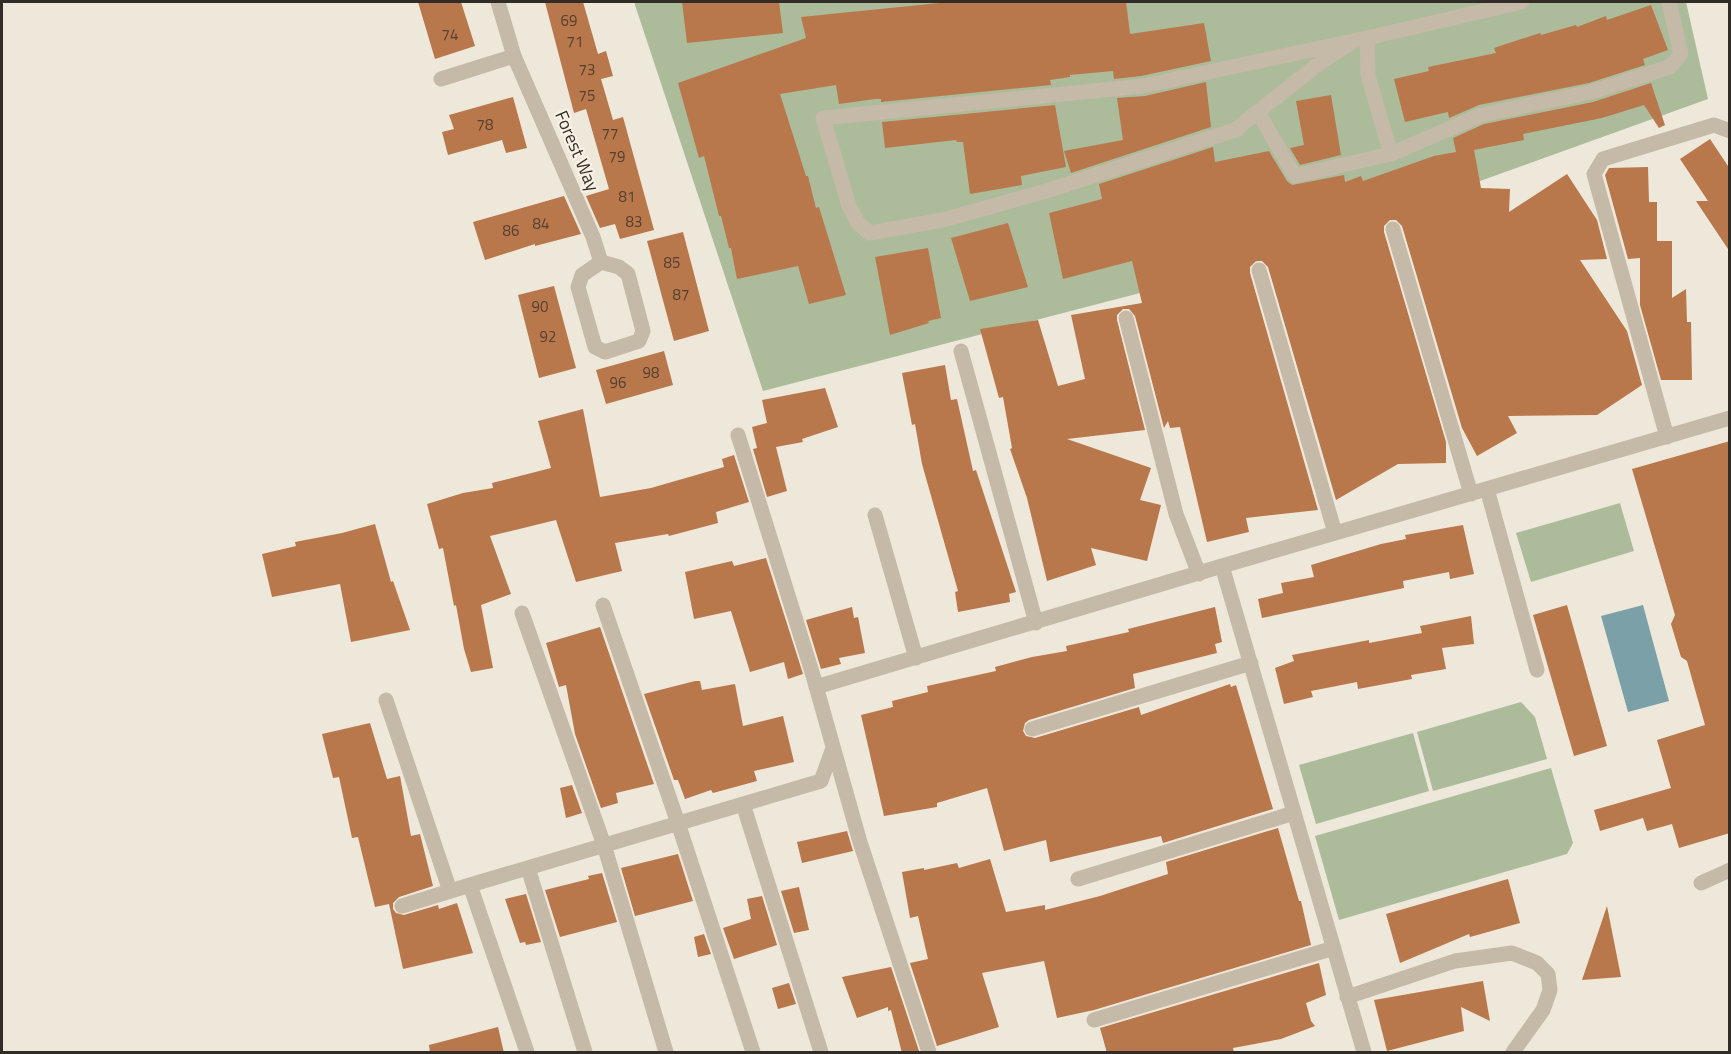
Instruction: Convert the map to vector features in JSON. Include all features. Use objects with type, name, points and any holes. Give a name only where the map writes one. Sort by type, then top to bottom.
[{"type":"street","name":"Forest Way","points":[[498,2],[514,56],[593,237],[601,262]]},
{"type":"street","points":[[1361,39],[1317,65],[1235,130],[1046,191],[944,220],[868,233],[858,223],[849,206],[823,118],[1143,86],[1522,2]]},
{"type":"street","points":[[1258,112],[1295,176],[1391,154],[1481,115],[1591,92],[1670,66],[1681,54],[1669,2]]},
{"type":"street","points":[[1361,39],[1368,76],[1391,154]]},
{"type":"street","points":[[441,79],[514,56]]},
{"type":"street","points":[[1667,437],[1594,174],[1603,159],[1714,125],[1730,131]]},
{"type":"street","points":[[1393,229],[1471,494]]},
{"type":"street","points":[[601,262],[619,267],[628,274],[643,331],[639,341],[605,352],[595,347],[578,287],[582,275],[601,262]]},
{"type":"street","points":[[1259,270],[1335,533]]},
{"type":"street","points":[[1126,318],[1176,514],[1199,574]]},
{"type":"street","points":[[961,351],[1036,623]]},
{"type":"street","points":[[816,687],[1730,418]]},
{"type":"street","points":[[738,435],[816,687],[860,842],[929,1053]]},
{"type":"street","points":[[1486,489],[1537,670]]},
{"type":"street","points":[[875,514],[916,658]]},
{"type":"street","points":[[1222,566],[1364,1053]]},
{"type":"street","points":[[603,605],[678,823],[753,1053]]},
{"type":"street","points":[[522,614],[604,845],[666,1053]]},
{"type":"street","points":[[1032,729],[1251,663]]},
{"type":"street","points":[[386,700],[450,891]]},
{"type":"street","points":[[402,906],[821,780],[833,748]]},
{"type":"street","points":[[743,804],[821,1053]]},
{"type":"street","points":[[1078,879],[1294,813]]},
{"type":"street","points":[[528,868],[585,1053]]},
{"type":"street","points":[[1701,883],[1730,870]]},
{"type":"street","points":[[470,885],[527,1053]]},
{"type":"street","points":[[1094,1020],[1334,948]]},
{"type":"street","points":[[1347,997],[1455,961],[1512,953],[1537,963],[1548,974],[1550,990],[1543,1010],[1513,1053]]},
{"type":"green space","points":[[634,2],[1686,2],[1708,99],[1244,266],[763,391]]},
{"type":"green space","points":[[1620,503],[1634,551],[1531,582],[1516,533]]},
{"type":"green space","points":[[1521,702],[1535,717],[1547,759],[1433,791],[1417,732]]},
{"type":"green space","points":[[1413,733],[1429,791],[1316,824],[1299,765]]},
{"type":"green space","points":[[1551,768],[1573,843],[1567,854],[1339,920],[1315,836]]},
{"type":"water","points":[[1643,605],[1669,701],[1628,712],[1601,616]]},
{"type":"building","points":[[418,2],[461,2],[475,46],[435,59]]},
{"type":"building","points":[[545,2],[583,2],[598,54],[606,51],[613,76],[601,79],[613,120],[623,117],[654,230],[620,239],[615,224],[600,228],[586,196],[609,189],[586,109],[574,113]]},
{"type":"building","points":[[682,2],[779,2],[783,33],[687,43]]},
{"type":"building","points":[[949,2],[1126,2],[1130,34],[1204,23],[1211,61],[1141,76],[1114,79],[1113,71],[1070,75],[1070,77],[1050,80],[1051,85],[881,102],[881,99],[875,99],[839,104],[836,85],[780,94],[806,176],[808,176],[816,208],[819,207],[846,295],[809,304],[798,266],[737,279],[731,248],[729,248],[721,216],[719,216],[704,156],[699,158],[678,83],[806,38],[801,17]]},
{"type":"building","points":[[1651,5],[1668,50],[1643,59],[1645,65],[1589,83],[1479,105],[1449,118],[1448,112],[1405,122],[1394,79],[1429,71],[1428,67],[1496,53],[1494,48],[1540,33],[1541,35],[1576,25],[1577,27],[1606,16],[1607,20]]},
{"type":"building","points":[[1206,82],[1211,127],[1071,173],[1064,151],[1123,140],[1117,98],[1145,96]]},
{"type":"building","points":[[1651,83],[1665,125],[1659,128],[1644,105],[1602,118],[1523,134],[1524,140],[1474,150],[1481,188],[1510,189],[1509,212],[1567,174],[1597,220],[1607,259],[1580,260],[1627,331],[1642,385],[1597,415],[1508,416],[1517,433],[1477,456],[1462,428],[1402,226],[1396,220],[1390,220],[1384,226],[1384,232],[1446,442],[1446,463],[1398,464],[1336,500],[1268,267],[1262,261],[1256,261],[1250,267],[1250,273],[1318,510],[1246,518],[1249,532],[1207,542],[1180,427],[1170,428],[1168,421],[1164,428],[1135,316],[1129,309],[1123,309],[1117,315],[1117,320],[1145,430],[1067,439],[1151,468],[1140,500],[1161,505],[1147,561],[1091,548],[1096,565],[1047,581],[1027,498],[1010,449],[1012,448],[1003,397],[999,398],[980,329],[1038,320],[1058,386],[1085,379],[1071,315],[1142,303],[1132,261],[1063,279],[1049,213],[1102,199],[1099,184],[1213,147],[1215,162],[1269,151],[1287,181],[1292,185],[1344,175],[1345,182],[1361,176],[1363,181],[1434,156],[1456,152],[1453,138],[1484,124],[1593,102]]},
{"type":"building","points":[[1331,95],[1341,155],[1300,165],[1290,148],[1304,145],[1296,101]]},
{"type":"building","points":[[513,97],[527,148],[506,153],[502,140],[448,155],[442,132],[454,129],[449,115]]},
{"type":"building","points":[[1055,105],[1066,167],[1021,176],[1022,185],[970,194],[963,142],[956,140],[885,148],[882,122]]},
{"type":"building","points":[[1710,139],[1730,169],[1730,252],[1696,201],[1708,201],[1680,159]]},
{"type":"building","points":[[1648,167],[1649,202],[1657,202],[1657,241],[1672,241],[1672,298],[1686,289],[1687,322],[1691,322],[1692,380],[1661,380],[1640,305],[1640,258],[1628,259],[1605,175],[1609,168]]},
{"type":"building","points":[[564,196],[581,234],[535,246],[535,244],[485,260],[473,222]]},
{"type":"building","points":[[1008,223],[1028,287],[970,301],[951,238]]},
{"type":"building","points":[[683,232],[709,331],[674,341],[647,241]]},
{"type":"building","points":[[928,248],[941,318],[890,335],[875,257]]},
{"type":"building","points":[[554,286],[576,368],[539,378],[518,295]]},
{"type":"building","points":[[664,351],[673,385],[606,404],[596,370]]},
{"type":"building","points":[[945,365],[951,400],[957,399],[973,471],[976,470],[1016,592],[1009,594],[1010,602],[958,612],[955,592],[958,591],[922,464],[902,373]]},
{"type":"building","points":[[825,388],[838,427],[802,439],[803,442],[776,447],[787,491],[767,497],[753,449],[757,448],[752,427],[767,423],[762,400]]},
{"type":"building","points":[[583,409],[600,497],[651,488],[724,467],[722,459],[734,455],[749,502],[716,512],[718,523],[669,536],[668,534],[615,543],[622,571],[576,582],[556,520],[490,536],[511,594],[481,605],[493,668],[471,672],[464,649],[456,605],[454,606],[443,548],[439,549],[427,504],[463,493],[493,488],[492,483],[551,468],[538,421]]},
{"type":"building","points":[[1730,441],[1730,833],[1679,848],[1672,824],[1647,831],[1643,818],[1600,831],[1594,810],[1671,788],[1657,740],[1705,725],[1687,661],[1681,657],[1671,624],[1675,615],[1632,469]]},
{"type":"building","points":[[375,524],[391,582],[393,581],[410,630],[351,642],[340,584],[272,597],[262,554],[296,546],[295,542]]},
{"type":"building","points":[[1463,525],[1474,574],[1450,579],[1449,572],[1403,581],[1404,588],[1262,618],[1258,599],[1283,593],[1281,583],[1314,577],[1311,565],[1406,539],[1405,535]]},
{"type":"building","points":[[766,558],[803,674],[788,679],[784,662],[750,672],[731,611],[694,619],[685,572],[732,561],[734,566]]},
{"type":"building","points":[[1567,605],[1607,746],[1574,756],[1533,615]]},
{"type":"building","points":[[852,607],[854,618],[858,617],[865,653],[839,658],[841,664],[821,669],[806,620]]},
{"type":"building","points":[[1215,607],[1222,642],[1215,644],[1217,653],[1133,674],[1135,688],[1029,720],[1025,723],[1023,731],[1026,736],[1035,738],[1139,707],[1141,715],[1230,684],[1231,687],[1236,685],[1273,809],[1163,843],[1161,836],[1050,862],[1046,840],[1004,851],[987,788],[937,803],[937,807],[884,816],[861,715],[893,707],[892,701],[928,692],[927,686],[996,671],[995,667],[1067,651],[1066,646],[1129,632],[1128,629]]},
{"type":"building","points":[[1471,616],[1474,644],[1442,648],[1446,669],[1411,675],[1412,679],[1358,689],[1357,682],[1311,691],[1313,697],[1284,704],[1275,668],[1294,661],[1292,655],[1369,640],[1369,643],[1422,633],[1420,626]]},
{"type":"building","points":[[600,627],[654,784],[616,793],[618,803],[601,808],[575,734],[566,685],[559,687],[546,643]]},
{"type":"building","points":[[700,681],[702,690],[735,684],[743,726],[783,716],[794,762],[754,771],[757,781],[713,793],[711,790],[685,799],[678,780],[674,780],[644,694]]},
{"type":"building","points":[[370,723],[387,779],[400,776],[411,836],[420,834],[433,886],[399,897],[393,903],[393,909],[396,913],[404,915],[438,905],[439,909],[457,903],[473,953],[403,969],[389,904],[375,907],[358,837],[352,838],[339,777],[333,778],[322,734]]},
{"type":"building","points":[[572,785],[582,813],[566,818],[560,788]]},
{"type":"building","points":[[1278,828],[1299,901],[1301,901],[1311,945],[1094,1010],[1057,1018],[1044,961],[982,973],[999,1027],[937,1046],[910,963],[928,959],[918,916],[910,918],[902,872],[957,863],[959,868],[990,859],[1006,912],[1045,905],[1045,910],[1100,896],[1168,874],[1166,862]]},
{"type":"building","points":[[847,831],[853,851],[802,863],[797,842]]},
{"type":"building","points":[[678,854],[693,901],[635,916],[621,868]]},
{"type":"building","points":[[602,873],[617,922],[560,937],[545,890],[589,879],[588,876]]},
{"type":"building","points":[[1508,879],[1520,923],[1470,937],[1469,934],[1400,963],[1386,914]]},
{"type":"building","points":[[799,887],[809,930],[794,933],[781,891]]},
{"type":"building","points":[[526,894],[541,942],[526,945],[525,942],[520,943],[505,899]]},
{"type":"building","points":[[762,896],[777,945],[734,959],[723,928],[751,919],[747,899]]},
{"type":"building","points":[[1607,906],[1621,977],[1582,980]]},
{"type":"building","points":[[704,934],[711,954],[698,957],[694,937]]},
{"type":"building","points":[[1319,963],[1326,995],[1306,1003],[1311,1021],[1315,1026],[1281,1039],[1233,1048],[1234,1053],[1107,1053],[1100,1028]]},
{"type":"building","points":[[891,967],[919,1051],[915,1053],[902,1053],[891,1010],[888,1011],[888,1007],[857,1018],[842,977]]},
{"type":"building","points":[[1483,981],[1490,1021],[1461,1007],[1464,1031],[1387,1051],[1374,1000]]},
{"type":"building","points":[[789,983],[796,1004],[778,1009],[772,988]]},
{"type":"building","points":[[498,1027],[504,1053],[430,1053],[429,1045]]}]
